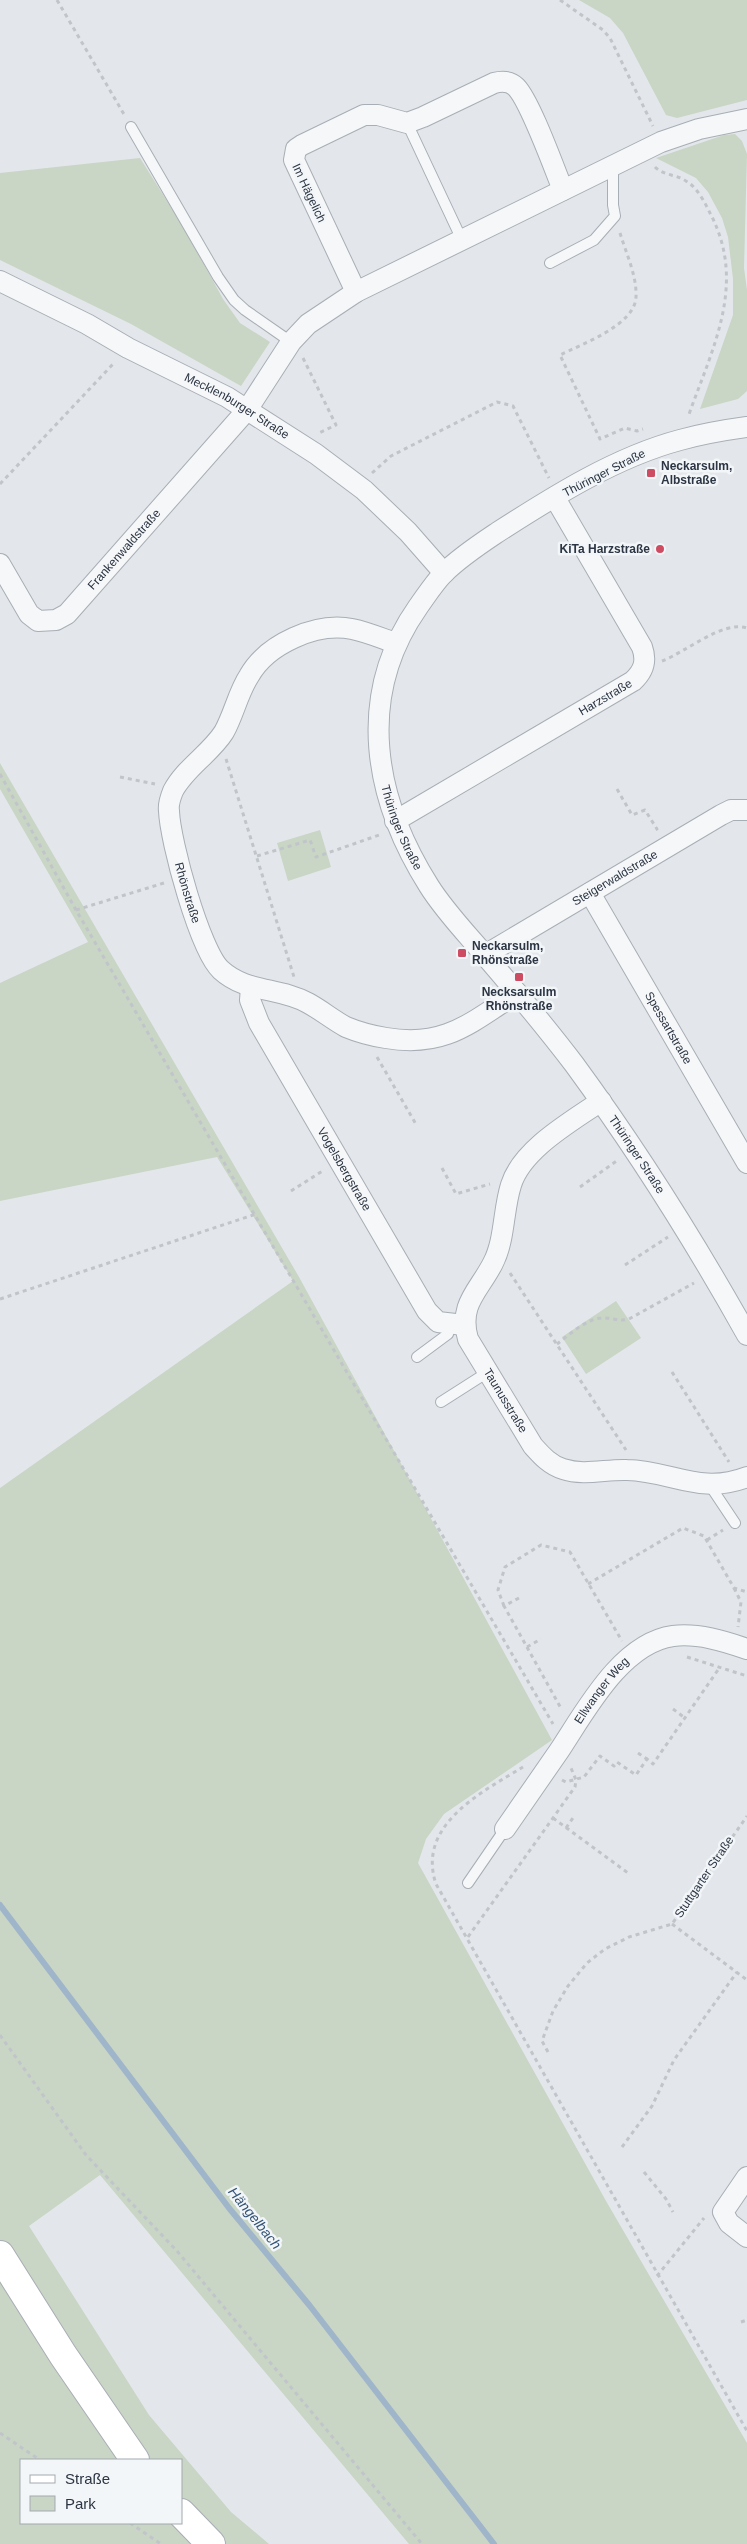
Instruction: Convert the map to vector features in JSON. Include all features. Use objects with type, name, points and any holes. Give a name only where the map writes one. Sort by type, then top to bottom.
[{"type":"main road","points":[[0,2256],[63,2355],[135,2459]]},
{"type":"main road","points":[[182,2514],[211,2544]]},
{"type":"street","points":[[407,123],[424,117],[494,83],[511,83],[523,97],[564,190]]},
{"type":"street","name":"Im Hägelich","points":[[356,292],[294,160],[293,154],[302,145],[364,115],[378,115],[407,123]]},
{"type":"street","points":[[247,410],[292,341],[308,324],[356,292],[661,142],[699,129],[747,119]]},
{"type":"street","name":"Mecklenburger Straße","points":[[2,286],[87,324],[128,348],[227,397],[299,443],[357,485],[408,532],[444,573]]},
{"type":"street","name":"Frankenwaldstraße","points":[[0,564],[29,614],[38,621],[56,620],[67,614],[247,410]]},
{"type":"street","name":"Thüringer Straße","points":[[746,1330],[712,1273],[602,1101],[517,993],[430,888],[396,824],[382,777],[379,751],[383,691],[396,643],[444,573],[472,550],[556,497],[621,462],[680,440],[747,427]]},
{"type":"street","points":[[556,497],[642,647],[646,657],[644,665]]},
{"type":"street","name":"Rhönstraße","points":[[396,643],[351,629],[332,628],[313,631],[296,637],[268,656],[250,673],[242,687],[231,720],[218,742],[176,788],[168,808],[170,826],[206,947],[219,968],[233,980],[251,988],[284,993],[301,999],[347,1027],[409,1042],[432,1040],[474,1021],[517,993]]},
{"type":"street","name":"Harzstraße","points":[[396,824],[633,681],[640,674],[644,665]]},
{"type":"street","name":"Steigerwaldstraße","points":[[485,955],[721,815],[731,810],[747,810]]},
{"type":"street","name":"Spessartstraße","points":[[590,893],[747,1163]]},
{"type":"street","name":"Vogelsbergstraße","points":[[251,988],[250,1000],[259,1023],[427,1311],[438,1322],[457,1325]]},
{"type":"street","points":[[457,1325],[471,1296],[493,1264],[511,1184],[539,1146],[602,1101]]},
{"type":"street","name":"Taunusstraße","points":[[457,1325],[468,1339],[533,1446],[546,1460],[561,1468],[577,1473],[640,1471],[694,1484],[710,1484],[744,1478]]},
{"type":"street","name":"Ellwanger Weg","points":[[505,1829],[597,1693],[640,1648],[672,1636],[696,1636],[741,1647]]},
{"type":"street","points":[[747,2177],[716,2212],[747,2237]]},
{"type":"lane","points":[[407,123],[462,240]]},
{"type":"lane","points":[[131,127],[218,277],[234,300],[292,341]]},
{"type":"lane","points":[[550,263],[594,240],[616,216],[613,206],[614,166]]},
{"type":"lane","points":[[417,1357],[457,1325]]},
{"type":"lane","points":[[441,1402],[488,1372]]},
{"type":"lane","points":[[710,1484],[735,1523]]},
{"type":"lane","points":[[468,1884],[505,1829]]},
{"type":"path","points":[[57,0],[131,127]]},
{"type":"path","points":[[560,0],[602,30],[610,38],[661,142]]},
{"type":"path","points":[[640,153],[660,172],[686,181],[702,198],[720,232],[728,268],[725,310],[680,440]]},
{"type":"path","points":[[616,216],[635,283],[637,298],[631,311],[620,324],[560,355],[600,439],[626,428],[637,431],[652,426],[657,447]]},
{"type":"path","points":[[292,341],[336,425],[299,443]]},
{"type":"path","points":[[0,484],[128,348]]},
{"type":"path","points":[[357,485],[391,456],[497,402],[513,406],[556,497]]},
{"type":"path","points":[[644,665],[676,656],[719,631],[740,626],[747,628]]},
{"type":"path","points":[[218,742],[224,753],[301,999]]},
{"type":"path","points":[[0,774],[76,910],[256,1214],[556,1755],[566,1782],[584,1777],[600,1756],[614,1766],[617,1762],[636,1775],[647,1760]]},
{"type":"path","points":[[120,777],[176,788]]},
{"type":"path","points":[[618,789],[632,815],[646,810],[657,829],[653,832],[663,849]]},
{"type":"path","points":[[257,856],[310,840],[316,857],[396,824]]},
{"type":"path","points":[[76,910],[184,877]]},
{"type":"path","points":[[363,1032],[418,1126]]},
{"type":"path","points":[[580,1187],[632,1149]]},
{"type":"path","points":[[292,1191],[339,1161]]},
{"type":"path","points":[[442,1168],[456,1194],[515,1178]]},
{"type":"path","points":[[0,1299],[256,1214]]},
{"type":"path","points":[[625,1265],[683,1227]]},
{"type":"path","points":[[497,1253],[640,1471]]},
{"type":"path","points":[[557,1344],[596,1319],[604,1318],[622,1321],[629,1319],[712,1273]]},
{"type":"path","points":[[672,1372],[744,1478]]},
{"type":"path","points":[[588,1584],[683,1528],[704,1536],[740,1602],[741,1647]]},
{"type":"path","points":[[577,1723],[562,1711],[504,1606],[498,1590],[505,1566],[541,1545],[570,1552],[631,1657]]},
{"type":"path","points":[[734,1588],[747,1592]]},
{"type":"path","points":[[504,1606],[519,1598]]},
{"type":"path","points":[[527,1647],[541,1639]]},
{"type":"path","points":[[684,1656],[747,1676]]},
{"type":"path","points":[[638,1753],[654,1764],[720,1667]]},
{"type":"path","points":[[673,1709],[685,1718]]},
{"type":"path","points":[[468,1937],[575,1787],[576,1780],[556,1755]]},
{"type":"path","points":[[556,1755],[534,1760],[464,1804],[441,1833],[432,1858],[432,1870],[436,1884],[468,1937],[657,2276],[747,2431]]},
{"type":"path","points":[[566,1828],[575,1815]]},
{"type":"path","name":"Stuttgarter Straße","points":[[548,2052],[542,2041],[553,2011],[568,1986],[587,1963],[604,1949],[628,1937],[672,1924],[747,1816]]},
{"type":"path","points":[[553,1818],[628,1873]]},
{"type":"path","points":[[672,1924],[747,1980]]},
{"type":"path","points":[[622,2147],[652,2106],[674,2060],[737,1972]]},
{"type":"path","points":[[0,2034],[86,2156],[177,2251],[422,2544]]},
{"type":"path","points":[[644,2172],[666,2199],[673,2212]]},
{"type":"path","points":[[657,2276],[716,2212]]},
{"type":"path","points":[[741,2322],[747,2320]]},
{"type":"path","points":[[0,2433],[39,2459]]},
{"type":"path","points":[[131,2524],[161,2544]]},
{"type":"green space","points":[[579,0],[747,0],[747,100],[677,118],[666,115],[623,33],[610,18]]},
{"type":"green space","points":[[735,134],[742,141],[747,154],[744,268],[747,290],[747,391],[738,399],[700,409],[733,315],[733,279],[728,237],[722,218],[708,192],[696,178],[656,158],[724,135]]},
{"type":"green space","points":[[140,158],[184,228],[223,299],[240,323],[270,342],[241,386],[131,324],[0,260],[0,173]]},
{"type":"green space","points":[[0,763],[299,1277],[552,1740],[444,1814],[426,1839],[418,1863],[606,2201],[747,2443],[747,2544],[409,2544],[100,2175],[29,2226],[149,2415],[231,2512],[269,2544],[0,2544],[0,1488],[293,1281],[217,1157],[0,1201],[0,983],[88,942],[0,789]]},
{"type":"green space","points":[[320,830],[331,867],[288,881],[277,843]]},
{"type":"green space","points":[[616,1301],[641,1338],[586,1374],[562,1337]]},
{"type":"waterway","name":"Hängelbach","points":[[0,1905],[229,2208],[310,2306],[494,2544]]},
{"type":"place","name":"Neckarsulm, Albstraße","points":[[651,473]]},
{"type":"place","name":"KiTa Harzstraße","points":[[660,549]]},
{"type":"place","name":"Neckarsulm, Rhönstraße","points":[[462,953]]},
{"type":"place","name":"Necksarsulm Rhönstraße","points":[[519,977]]}]
